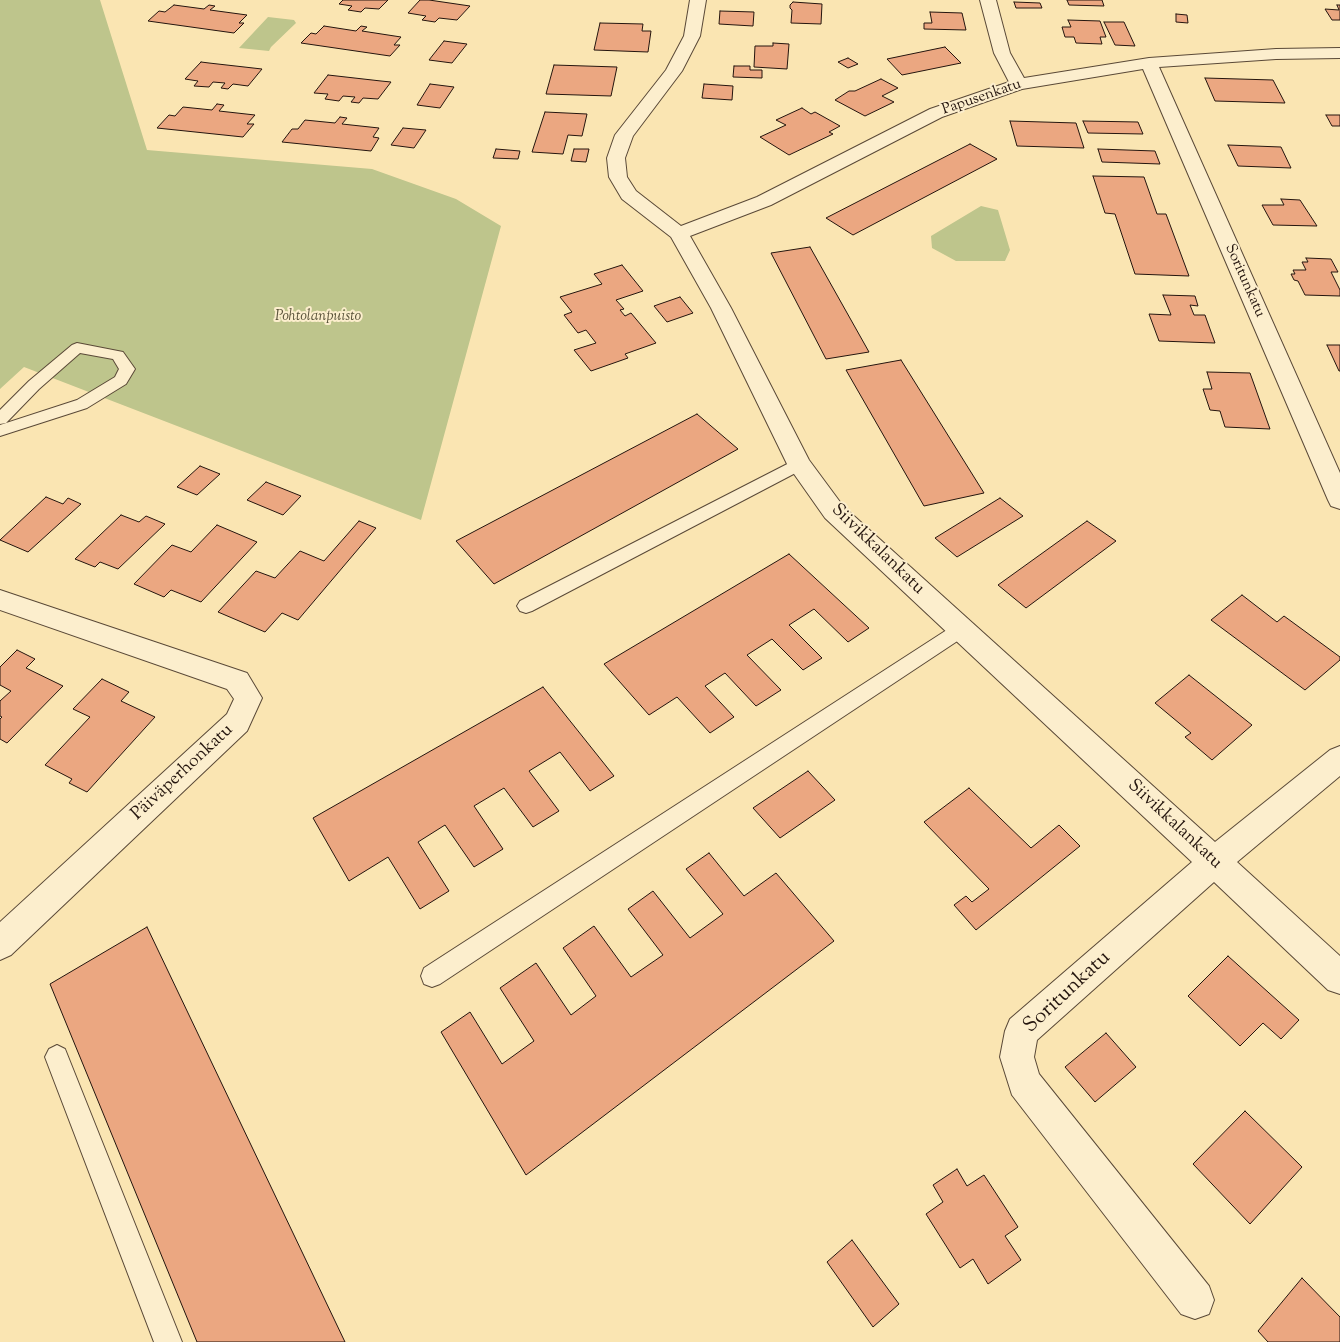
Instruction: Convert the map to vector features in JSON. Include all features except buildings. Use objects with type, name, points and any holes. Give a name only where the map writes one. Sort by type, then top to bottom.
[{"type":"street","name":"Siivikkalankatu","points":[[698,0],[692,36],[674,71],[624,135],[616,158],[618,178],[629,195],[679,234],[721,308],[799,464],[834,512],[1340,978]]},
{"type":"street","points":[[988,0],[1002,53],[1019,84]]},
{"type":"street","name":"Papusenkatu","points":[[679,234],[764,201],[936,114],[1019,84],[1149,63],[1276,54],[1340,53]]},
{"type":"street","name":"Soritunkatu","points":[[1149,63],[1340,500]]},
{"type":"street","name":"Päiväperhonkatu","points":[[0,600],[238,682],[248,698],[237,722],[0,944]]},
{"type":"street","name":"Soritunkatu","points":[[1195,1300],[1024,1083],[1017,1057],[1022,1031],[1214,862],[1340,759]]},
{"type":"lane","points":[[0,419],[34,385],[77,348],[118,355],[127,369],[121,380],[82,404],[0,430]]},
{"type":"lane","points":[[526,606],[799,464]]},
{"type":"lane","points":[[432,976],[962,629]]},
{"type":"lane","points":[[57,1057],[168,1342]]},
{"type":"green space","name":"Pohtolanpuisto","points":[[0,0],[100,0],[147,150],[372,169],[456,199],[501,226],[421,520],[24,367],[0,389]]},
{"type":"green space","points":[[268,17],[294,20],[296,23],[269,51],[239,48]]},
{"type":"green space","points":[[981,206],[998,210],[1010,250],[1005,261],[956,261],[932,248],[931,236]]}]
